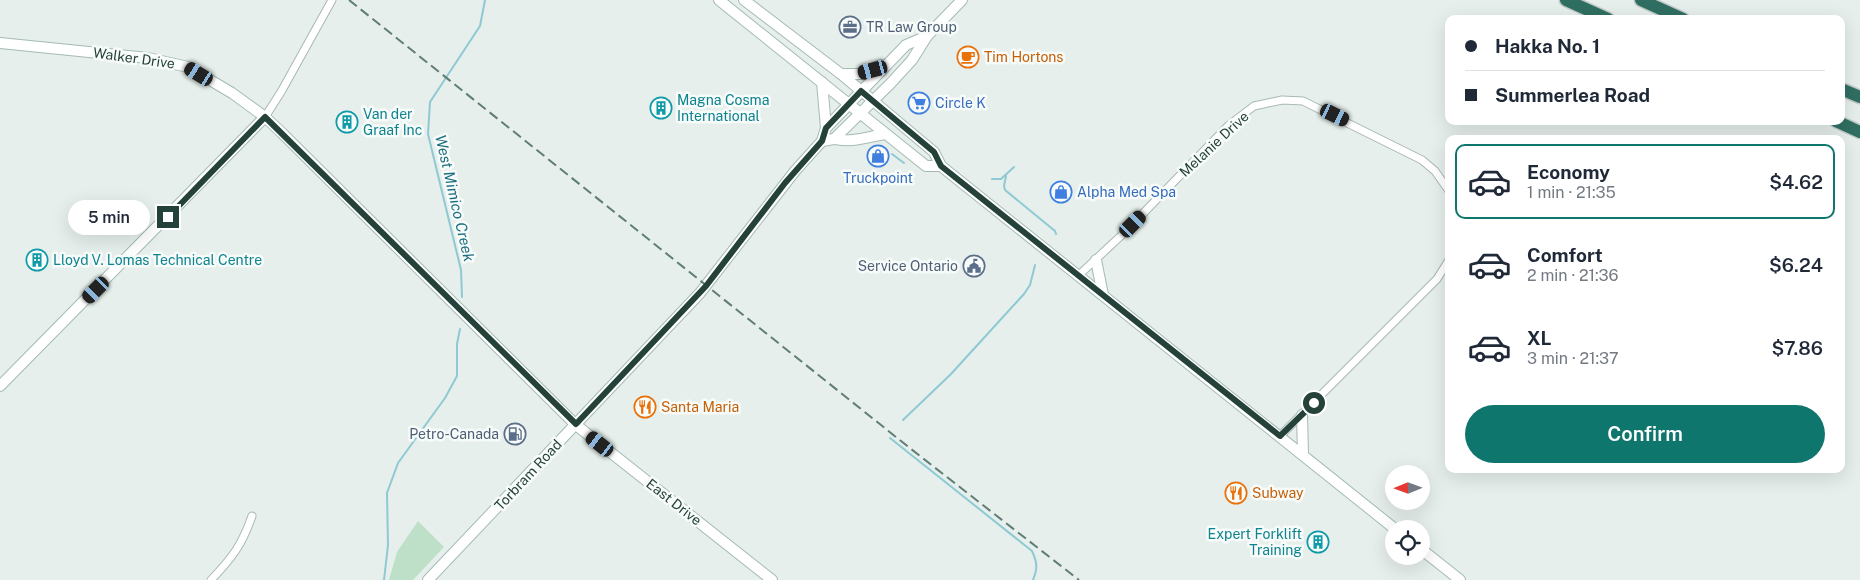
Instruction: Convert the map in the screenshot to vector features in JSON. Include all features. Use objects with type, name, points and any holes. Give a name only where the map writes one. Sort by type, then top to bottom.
[{"type":"highway","points":[[1566,0],[1599,15]]},
{"type":"highway","points":[[1641,0],[1674,15]]},
{"type":"highway","points":[[1845,90],[1860,97]]},
{"type":"highway","points":[[1845,125],[1860,132]]},
{"type":"main road","points":[[719,0],[926,166],[941,166]]},
{"type":"main road","points":[[744,0],[841,74],[934,152],[941,166],[1385,521]]},
{"type":"main road","name":"Torbram Road","points":[[834,139],[912,60],[927,36],[962,0]]},
{"type":"main road","name":"Torbram Road","points":[[428,580],[700,293],[794,171],[822,141],[826,128],[906,45],[927,36]]},
{"type":"main road","name":"Walker Drive","points":[[0,43],[148,58],[188,67],[232,93],[265,117],[576,424]]},
{"type":"main road","points":[[841,74],[861,74],[891,60]]},
{"type":"main road","points":[[822,82],[826,128]]},
{"type":"main road","points":[[0,386],[265,117]]},
{"type":"main road","points":[[822,141],[834,139],[848,142],[862,137],[885,134]]},
{"type":"main road","points":[[1096,260],[1103,295]]},
{"type":"main road","points":[[1302,415],[1303,455]]},
{"type":"main road","name":"East Drive","points":[[576,424],[772,580]]},
{"type":"main road","points":[[1430,556],[1460,580]]},
{"type":"street","points":[[265,117],[332,0]]},
{"type":"street","name":"Melanie Drive","points":[[1078,275],[1096,260],[1229,125],[1254,106],[1268,102],[1293,100],[1318,107],[1422,160],[1435,171],[1445,185]]},
{"type":"street","points":[[1280,436],[1437,279],[1445,266]]},
{"type":"street","points":[[211,580],[235,554],[244,538],[252,516]]},
{"type":"green space","points":[[418,521],[444,547],[413,580],[389,580],[397,552]]},
{"type":"waterway","name":"West Mimico Creek","points":[[462,297],[461,270],[428,134],[430,102],[480,26],[485,0]]},
{"type":"waterway","points":[[892,154],[904,163]]},
{"type":"waterway","points":[[992,179],[1001,179],[1014,167]]},
{"type":"waterway","points":[[1006,176],[1005,190],[1055,231],[1056,234]]},
{"type":"waterway","points":[[903,420],[951,374],[1024,294],[1030,285],[1035,265]]},
{"type":"waterway","name":"West Mimico Creek","points":[[384,580],[388,545],[387,493],[398,463],[445,398],[457,376],[457,344],[460,329]]},
{"type":"waterway","points":[[890,438],[1032,551],[1036,565],[1033,580]]},
{"type":"railway","points":[[349,0],[911,449],[1079,580]]},
{"type":"place","name":"TR Law Group","points":[[850,27]]},
{"type":"place","name":"Tim Hortons","points":[[968,57]]},
{"type":"place","name":"Circle K","points":[[919,103]]},
{"type":"place","name":"Magna Cosma International","points":[[661,108]]},
{"type":"place","name":"Van der Graaf Inc","points":[[347,122]]},
{"type":"place","name":"Truckpoint","points":[[878,156]]},
{"type":"place","name":"Alpha Med Spa","points":[[1061,192]]},
{"type":"place","name":"Lloyd V. Lomas Technical Centre","points":[[37,260]]},
{"type":"place","name":"Service Ontario","points":[[974,266]]},
{"type":"place","name":"Santa Maria","points":[[645,407]]},
{"type":"place","name":"Petro-Canada","points":[[515,434]]},
{"type":"place","name":"Subway","points":[[1236,493]]},
{"type":"place","name":"Expert Forklift Training","points":[[1318,542]]},
{"type":"route","points":[[168,217],[265,117],[576,424],[706,286],[794,171],[822,141],[826,128],[861,91],[934,152],[941,166],[1280,436],[1290,424],[1314,403]]}]
